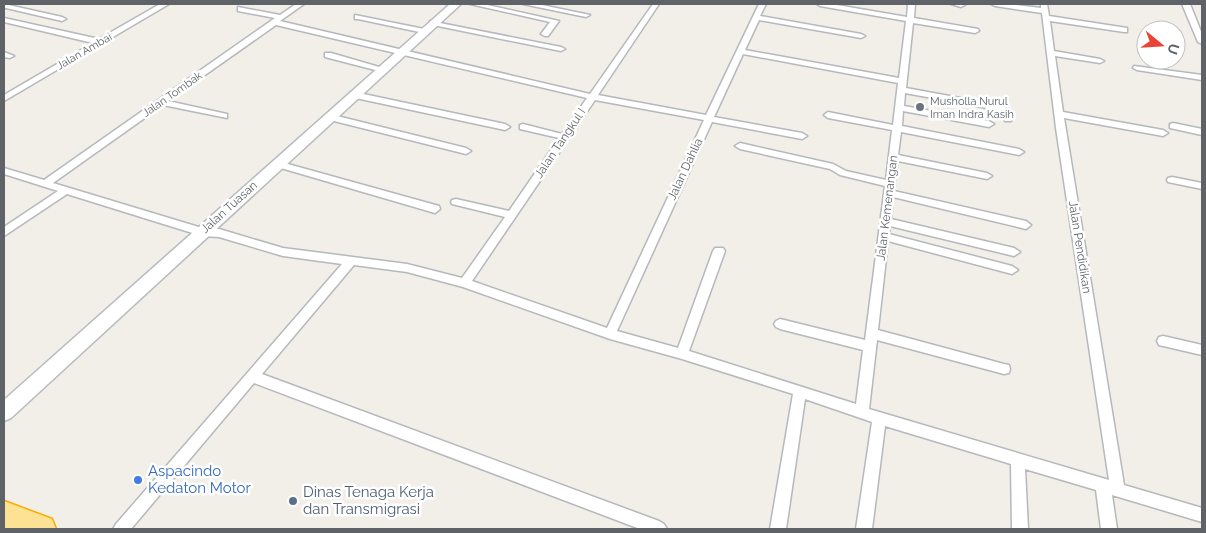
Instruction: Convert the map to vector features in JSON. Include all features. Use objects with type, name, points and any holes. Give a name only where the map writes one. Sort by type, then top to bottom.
[{"type":"highway","points":[[4,515],[42,529]]},
{"type":"street","name":"Jalan Ambai","points":[[4,98],[165,4]]},
{"type":"street","name":"Jalan Tombak","points":[[45,184],[300,4]]},
{"type":"street","name":"Jalan Tuasan","points":[[4,412],[456,4]]},
{"type":"street","points":[[474,4],[555,20],[545,34]]},
{"type":"street","points":[[527,4],[586,15]]},
{"type":"street","name":"Jalan Tangkul I","points":[[465,283],[656,4]]},
{"type":"street","name":"Jalan Dahlia","points":[[610,334],[762,4]]},
{"type":"street","points":[[820,4],[975,31]]},
{"type":"street","name":"Jalan Kemenangan","points":[[862,412],[887,222],[912,4]]},
{"type":"street","points":[[995,4],[1045,11],[1124,30]]},
{"type":"street","points":[[1186,4],[1202,42]]},
{"type":"street","points":[[7,5],[62,19]]},
{"type":"street","points":[[241,9],[400,53],[592,97],[802,136]]},
{"type":"street","name":"Jalan Pendidikan","points":[[1045,11],[1118,490]]},
{"type":"street","points":[[358,17],[561,49]]},
{"type":"street","points":[[756,17],[861,36]]},
{"type":"street","points":[[4,20],[100,42]]},
{"type":"street","points":[[740,51],[902,82]]},
{"type":"street","points":[[1051,53],[1100,61]]},
{"type":"street","points":[[328,55],[382,69]]},
{"type":"street","points":[[814,57],[1001,108],[1006,111],[1008,119]]},
{"type":"street","points":[[1151,70],[1202,78]]},
{"type":"street","points":[[354,95],[505,127]]},
{"type":"street","points":[[160,102],[224,116]]},
{"type":"street","points":[[899,108],[989,124]]},
{"type":"street","points":[[1060,114],[1163,133]]},
{"type":"street","points":[[828,115],[1019,152]]},
{"type":"street","points":[[329,117],[466,151]]},
{"type":"street","points":[[1172,126],[1202,132]]},
{"type":"street","points":[[523,127],[565,137]]},
{"type":"street","points":[[740,146],[833,168],[890,189],[1026,225]]},
{"type":"street","points":[[894,157],[987,176]]},
{"type":"street","points":[[277,164],[435,209]]},
{"type":"street","points":[[4,171],[202,232],[219,233],[283,252],[407,268],[465,283],[610,334],[682,354],[879,418],[1202,515]]},
{"type":"street","points":[[1172,180],[1202,186]]},
{"type":"street","points":[[4,232],[66,190]]},
{"type":"street","points":[[456,202],[511,215]]},
{"type":"street","points":[[887,222],[1014,252]]},
{"type":"street","points":[[884,236],[1012,270]]},
{"type":"street","points":[[682,354],[719,252]]},
{"type":"street","points":[[121,529],[352,260]]},
{"type":"street","points":[[780,324],[870,347]]},
{"type":"street","points":[[872,333],[1004,369]]},
{"type":"street","points":[[1163,342],[1202,350]]},
{"type":"street","points":[[251,376],[659,529]]},
{"type":"street","points":[[778,529],[800,391]]},
{"type":"street","points":[[864,529],[879,418]]},
{"type":"street","points":[[1018,460],[1020,529]]},
{"type":"street","points":[[1103,485],[1109,529]]},
{"type":"place","name":"Musholla Nurul Iman Indra Kasih","points":[[920,107]]},
{"type":"place","name":"Aspacindo Kedaton Motor","points":[[138,480]]},
{"type":"place","name":"Dinas Tenaga Kerja dan Transmigrasi","points":[[293,501]]}]
